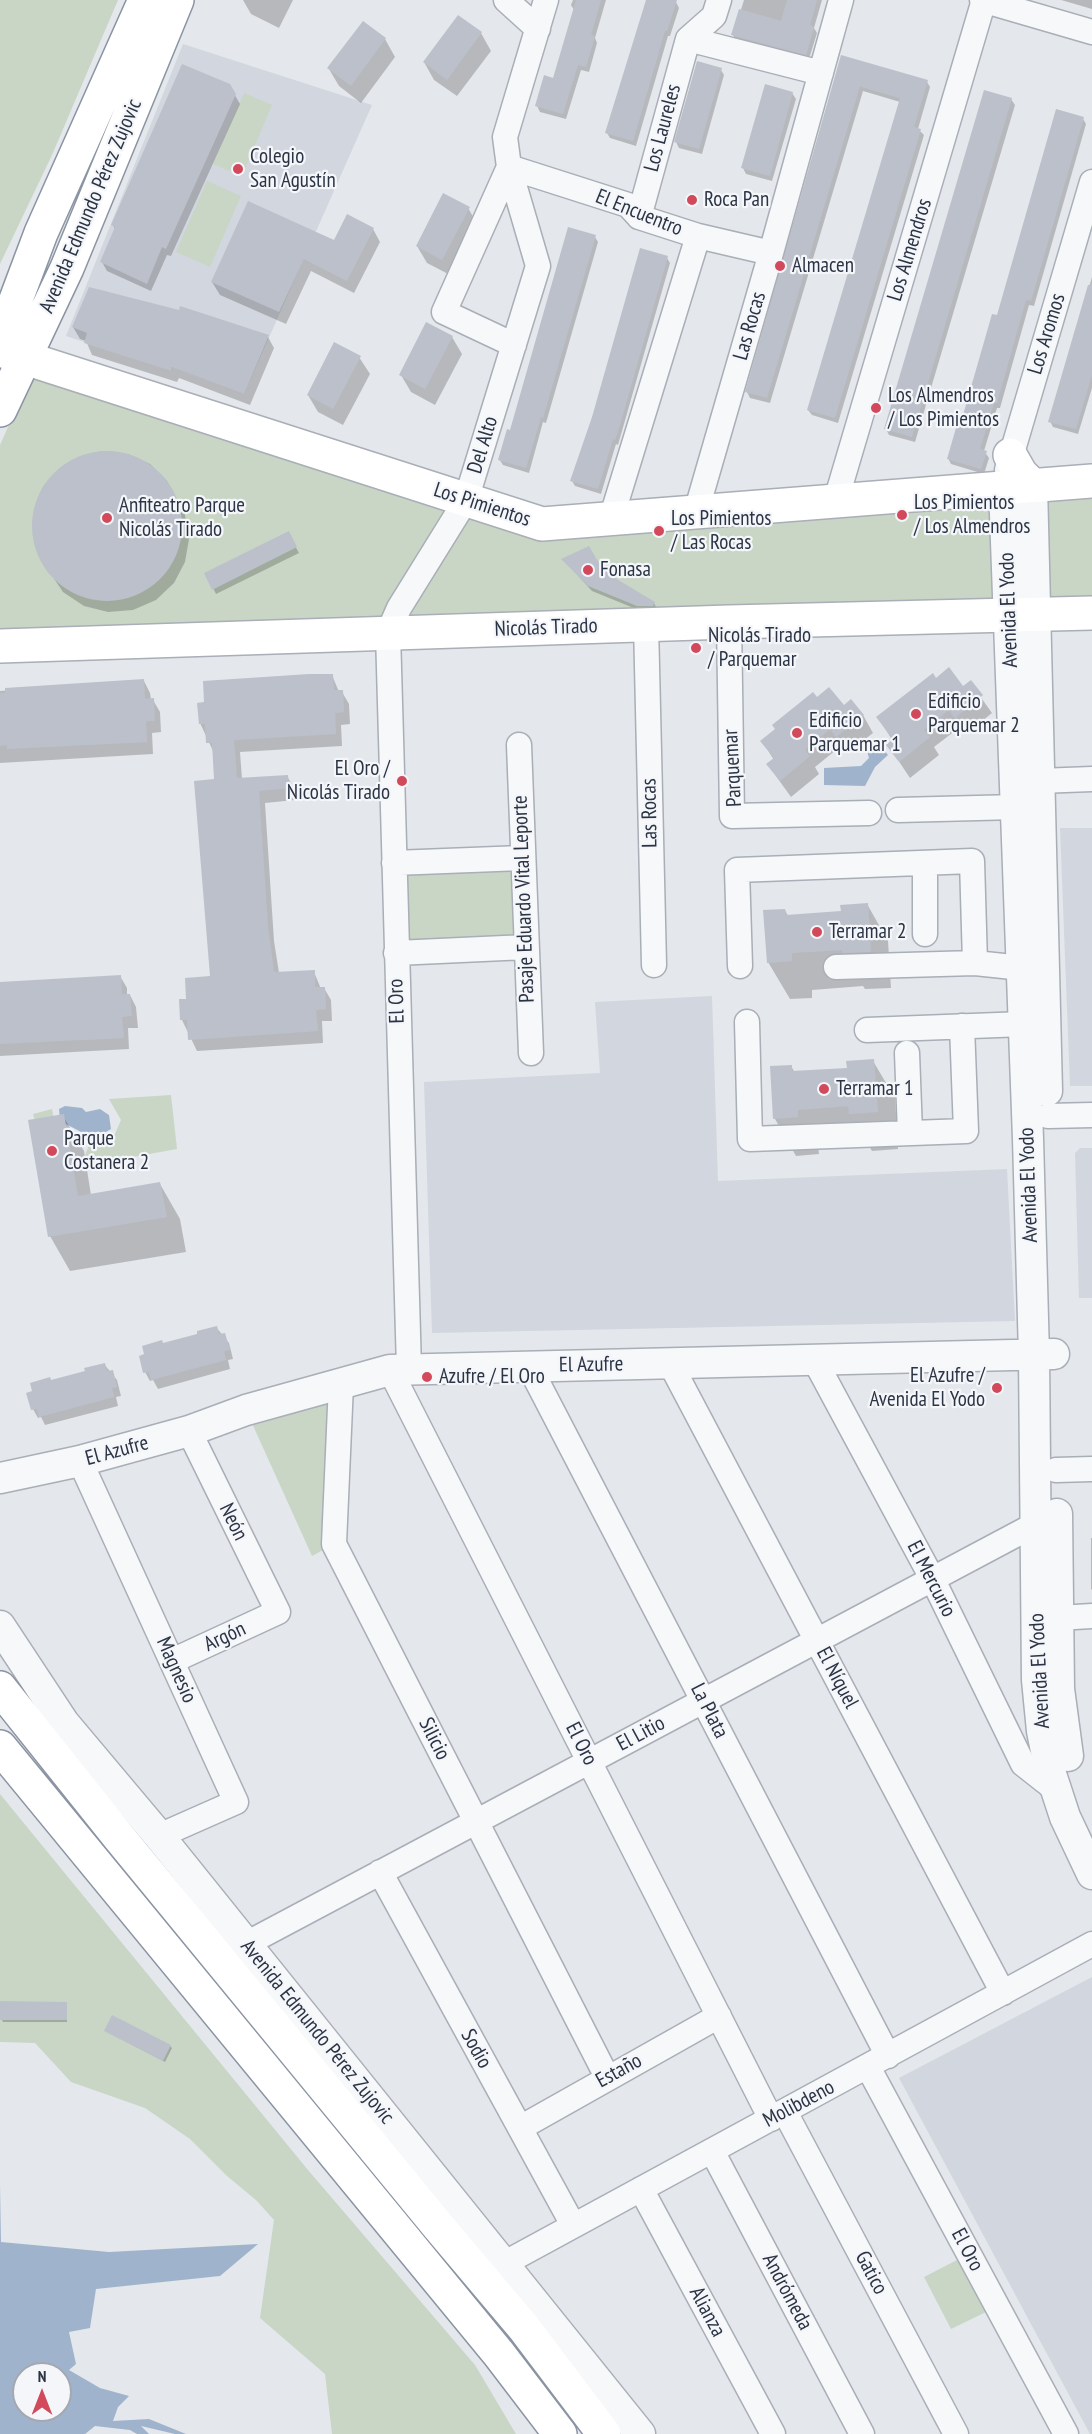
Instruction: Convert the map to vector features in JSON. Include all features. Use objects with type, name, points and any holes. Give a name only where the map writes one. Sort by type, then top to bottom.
[{"type":"main road","name":"Avenida Edmundo Pérez Zujovic","points":[[0,410],[8,350],[40,233],[168,3]]},
{"type":"main road","name":"Los Pimientos","points":[[8,350],[542,524],[1092,481]]},
{"type":"main road","points":[[1010,455],[1021,474],[1018,486]]},
{"type":"main road","name":"Nicolás Tirado","points":[[0,646],[646,624],[1092,613]]},
{"type":"main road","name":"Avenida Edmundo Pérez Zujovic","points":[[0,1688],[118,1836],[524,2328],[604,2434]]},
{"type":"main road","points":[[0,1747],[499,2354],[560,2434]]},
{"type":"street","points":[[506,0],[538,29]]},
{"type":"street","name":"Del Alto","points":[[388,633],[399,608],[466,500],[538,266],[509,167],[505,137],[546,0]]},
{"type":"street","points":[[688,39],[714,16],[720,0]]},
{"type":"street","name":"Las Rocas","points":[[696,512],[841,0]]},
{"type":"street","points":[[984,0],[1092,32]]},
{"type":"street","name":"Los Almendros","points":[[836,500],[984,0]]},
{"type":"street","points":[[688,39],[820,73]]},
{"type":"street","name":"Los Laureles","points":[[639,218],[688,39]]},
{"type":"street","points":[[509,167],[444,312],[514,345]]},
{"type":"street","name":"El Encuentro","points":[[509,167],[628,205],[639,218],[698,236],[771,253]]},
{"type":"street","name":"Los Aromos","points":[[1010,455],[1092,182]]},
{"type":"street","points":[[611,519],[698,236]]},
{"type":"street","name":"Avenida El Yodo","points":[[1018,486],[1022,615],[1017,807],[1022,968],[1044,1354],[1056,1470],[1059,1689],[1066,1752],[1081,1807],[1092,1834]]},
{"type":"street","name":"Avenida El Yodo","points":[[1022,615],[1039,781],[1048,1116],[1044,1354],[1036,1524],[1037,1680],[1046,1752],[1056,1790],[1072,1834],[1092,1875]]},
{"type":"street","name":"Parquemar","points":[[729,622],[732,816],[869,813]]},
{"type":"street","name":"Las Rocas","points":[[646,624],[654,965]]},
{"type":"street","name":"El Oro","points":[[388,633],[396,953],[400,1370],[590,1762],[718,2016],[778,2116]]},
{"type":"street","name":"Pasaje Eduardo Vital Leporte","points":[[519,745],[525,948],[531,1053]]},
{"type":"street","points":[[1039,781],[1092,779]]},
{"type":"street","points":[[898,810],[1017,807]]},
{"type":"street","points":[[394,863],[522,858]]},
{"type":"street","points":[[740,966],[737,870],[972,861],[975,963]]},
{"type":"street","points":[[925,863],[925,934]]},
{"type":"street","points":[[396,953],[525,948]]},
{"type":"street","points":[[836,967],[975,963],[1022,968]]},
{"type":"street","points":[[747,1022],[750,1139],[966,1131],[962,1026]]},
{"type":"street","points":[[867,1030],[1024,1024]]},
{"type":"street","points":[[907,1053],[910,1133]]},
{"type":"street","points":[[1048,1116],[1092,1115]]},
{"type":"street","name":"El Azufre","points":[[4,1480],[189,1431],[246,1410],[341,1383],[400,1370],[1044,1354]]},
{"type":"street","name":"El Mercurio","points":[[814,1359],[933,1580],[1023,1764],[1056,1790]]},
{"type":"street","name":"El Níquel","points":[[670,1363],[1003,1993]]},
{"type":"street","name":"La Plata","points":[[529,1366],[704,1701],[878,2061]]},
{"type":"street","name":"Silicio","points":[[341,1383],[334,1544],[607,2077]]},
{"type":"street","name":"Neón","points":[[189,1431],[278,1612]]},
{"type":"street","name":"Magnesio","points":[[80,1461],[236,1802],[159,1836]]},
{"type":"street","points":[[1056,1470],[1092,1469]]},
{"type":"street","name":"El Litio","points":[[246,1944],[1036,1524]]},
{"type":"street","name":"Argón","points":[[172,1661],[278,1612]]},
{"type":"street","points":[[1058,1618],[1092,1616]]},
{"type":"street","name":"Avenida Edmundo Pérez Zujovic","points":[[0,1626],[64,1724],[159,1836],[640,2434]]},
{"type":"street","name":"Sodio","points":[[380,1872],[573,2225]]},
{"type":"street","name":"Molibdeno","points":[[504,2263],[1092,1944]]},
{"type":"street","name":"Estaño","points":[[520,2128],[718,2016]]},
{"type":"street","name":"El Oro","points":[[878,2061],[1066,2434]]},
{"type":"street","name":"Gatico","points":[[778,2116],[956,2434]]},
{"type":"street","name":"Andrómeda","points":[[711,2151],[862,2434]]},
{"type":"street","name":"Alianza","points":[[641,2189],[773,2434]]},
{"type":"shaded area","name":"Colegio San Agustín","points":[[183,44],[372,105],[244,394],[173,367],[171,371],[66,336]]},
{"type":"shaded area","points":[[1060,828],[1092,828],[1092,1086],[1070,1086]]},
{"type":"shaded area","points":[[712,996],[718,1181],[1007,1169],[1015,1321],[432,1333],[424,1082],[600,1073],[595,1002]]},
{"type":"shaded area","points":[[1080,1148],[1092,1148],[1092,1298],[1079,1298],[1075,1153]]},
{"type":"shaded area","points":[[1092,1977],[1092,2434],[1090,2434],[899,2078]]},
{"type":"green space","points":[[0,0],[118,0],[52,155],[0,264]]},
{"type":"green space","points":[[244,93],[272,105],[242,176],[213,164]]},
{"type":"green space","points":[[207,181],[241,196],[210,267],[176,252]]},
{"type":"green space","points":[[31,375],[168,414],[170,423],[384,491],[404,490],[479,516],[1092,490],[1092,601],[0,634],[0,445]]},
{"type":"green space","points":[[511,870],[514,937],[407,942],[404,875]]},
{"type":"green space","points":[[171,1095],[177,1149],[49,1172],[33,1114],[52,1109],[60,1150],[67,1160],[82,1163],[89,1145],[115,1134],[121,1120],[109,1099]]},
{"type":"green space","points":[[341,1384],[334,1544],[312,1556],[246,1410]]},
{"type":"green space","points":[[0,1794],[308,2170],[475,2365],[516,2434],[332,2434],[325,2374],[260,2318],[274,2220],[256,2200],[227,2176],[190,2139],[145,2108],[71,2082],[35,2043],[0,2042]]},
{"type":"green space","points":[[959,2259],[986,2312],[951,2329],[924,2277]]},
{"type":"water","points":[[880,745],[888,755],[875,767],[865,786],[824,785],[824,768],[861,766],[869,758],[867,751]]},
{"type":"water","points":[[65,1106],[82,1108],[86,1112],[100,1109],[109,1115],[111,1129],[97,1137],[87,1135],[60,1121],[59,1109]]},
{"type":"water","points":[[0,2186],[1,2242],[109,2252],[258,2244],[220,2276],[96,2289],[90,2328],[69,2332],[76,2364],[72,2367],[72,2362],[12,2362],[12,2422],[72,2422],[72,2372],[100,2388],[129,2396],[118,2407],[113,2421],[149,2419],[186,2434],[175,2434],[141,2426],[149,2434],[137,2434],[130,2430],[95,2426],[85,2434],[0,2434]]},
{"type":"building","points":[[576,0],[601,0],[591,35],[595,36],[586,67],[578,65],[563,114],[535,106],[544,75],[553,78]]},
{"type":"building","points":[[646,0],[677,0],[667,31],[665,31],[633,141],[605,133]]},
{"type":"building","points":[[787,0],[817,0],[810,25],[814,27],[806,55],[731,35],[739,9],[781,21]]},
{"type":"building","points":[[458,15],[482,32],[447,80],[423,62]]},
{"type":"building","points":[[363,21],[386,38],[351,86],[327,68]]},
{"type":"building","points":[[841,55],[928,80],[914,127],[921,129],[835,418],[807,410],[900,98],[860,86],[767,398],[745,392]]},
{"type":"building","points":[[697,61],[722,68],[699,149],[674,142]]},
{"type":"building","points":[[182,64],[230,84],[236,94],[166,249],[162,247],[147,284],[100,262],[115,227],[111,225]]},
{"type":"building","points":[[765,84],[793,92],[770,176],[741,168]]},
{"type":"building","points":[[984,90],[1012,98],[912,437],[884,429]]},
{"type":"building","points":[[1056,109],[1084,117],[1031,301],[1026,300],[997,403],[994,403],[980,449],[987,451],[981,469],[947,459],[958,421],[961,422],[992,314],[997,315]]},
{"type":"building","points":[[443,193],[470,207],[442,260],[416,246]]},
{"type":"building","points":[[248,201],[334,240],[347,214],[374,228],[347,281],[304,259],[279,312],[211,282]]},
{"type":"building","points":[[568,227],[596,235],[543,418],[541,417],[526,468],[498,460],[507,429],[510,430]]},
{"type":"building","points":[[640,248],[668,256],[620,425],[615,440],[613,439],[598,489],[570,481],[592,417]]},
{"type":"building","points":[[1088,285],[1092,285],[1092,375],[1076,429],[1048,422]]},
{"type":"building","points":[[89,287],[179,310],[180,306],[269,335],[244,394],[172,367],[171,371],[84,343],[87,333],[72,327]]},
{"type":"building","points":[[426,322],[453,336],[425,389],[399,375]]},
{"type":"building","points":[[334,342],[361,356],[333,409],[307,395]]},
{"type":"building","name":"Anfiteatro Parque Nicolás Tirado","points":[[107,451],[122,452],[136,457],[160,473],[176,497],[181,511],[181,541],[176,555],[160,579],[136,595],[122,600],[107,601],[92,600],[78,595],[54,579],[38,555],[33,541],[32,526],[33,511],[38,497],[54,473],[78,457],[92,452]]},
{"type":"building","points":[[289,531],[297,547],[212,590],[204,573]]},
{"type":"building","name":"Fonasa","points":[[589,546],[600,565],[610,575],[655,602],[653,606],[637,606],[588,586],[561,559]]},
{"type":"building","name":"Edificio Parquemar 2","points":[[949,667],[963,686],[971,680],[983,695],[955,718],[949,710],[924,730],[930,737],[899,762],[886,745],[893,739],[876,717],[933,673],[936,678]]},
{"type":"building","points":[[333,674],[334,690],[343,690],[344,712],[335,713],[336,734],[234,740],[237,778],[288,775],[289,788],[259,791],[268,927],[274,972],[315,970],[315,987],[325,987],[326,1009],[316,1010],[318,1031],[188,1040],[187,1020],[180,1020],[179,999],[186,999],[185,978],[210,976],[194,781],[214,779],[212,743],[206,743],[205,724],[199,724],[197,703],[204,702],[203,681]]},
{"type":"building","points":[[144,679],[145,699],[154,698],[155,721],[146,721],[147,742],[7,749],[7,745],[0,746],[0,693],[5,693],[5,688]]},
{"type":"building","name":"Edificio Parquemar 1","points":[[829,687],[844,705],[851,699],[864,715],[836,737],[830,729],[805,750],[810,756],[780,781],[766,764],[774,758],[760,741],[775,729],[772,725],[813,692],[817,697]]},
{"type":"building","name":"Terramar 2","points":[[868,903],[871,952],[842,953],[842,950],[792,953],[792,961],[767,963],[763,910],[785,909],[786,915],[841,911],[840,905]]},
{"type":"building","points":[[121,975],[122,994],[130,994],[132,1016],[122,1017],[124,1038],[0,1044],[0,982]]},
{"type":"building","name":"Terramar 1","points":[[874,1059],[878,1112],[849,1114],[848,1106],[798,1110],[798,1117],[773,1119],[770,1066],[792,1065],[792,1071],[847,1068],[846,1061]]},
{"type":"building","name":"Parque Costanera 2","points":[[64,1114],[78,1196],[160,1182],[167,1217],[48,1237],[28,1120]]},
{"type":"building","points":[[217,1326],[219,1334],[225,1333],[230,1350],[224,1351],[226,1360],[151,1380],[149,1372],[143,1373],[139,1356],[144,1354],[142,1346],[197,1334],[197,1331]]},
{"type":"building","points":[[105,1363],[107,1371],[113,1370],[117,1387],[112,1388],[114,1397],[39,1417],[37,1409],[31,1410],[26,1393],[32,1391],[30,1383],[85,1371],[84,1368]]},
{"type":"building","points":[[0,2001],[67,2002],[67,2020],[0,2020]]},
{"type":"building","points":[[112,2015],[171,2045],[163,2061],[104,2031]]},
{"type":"place","name":"Colegio San Agustín","points":[[238,169]]},
{"type":"place","name":"Roca Pan","points":[[692,200]]},
{"type":"place","name":"Almacen","points":[[780,266]]},
{"type":"place","name":"Los Almendros / Los Pimientos","points":[[876,408]]},
{"type":"place","name":"Los Pimientos / Los Almendros","points":[[902,515]]},
{"type":"place","name":"Anfiteatro Parque Nicolás Tirado","points":[[107,518]]},
{"type":"place","name":"Los Pimientos / Las Rocas","points":[[659,531]]},
{"type":"place","name":"Fonasa","points":[[588,570]]},
{"type":"place","name":"Nicolás Tirado / Parquemar","points":[[696,648]]},
{"type":"place","name":"Edificio Parquemar 2","points":[[916,714]]},
{"type":"place","name":"Edificio Parquemar 1","points":[[797,733]]},
{"type":"place","name":"El Oro / Nicolás Tirado","points":[[402,781]]},
{"type":"place","name":"Terramar 2","points":[[817,932]]},
{"type":"place","name":"Terramar 1","points":[[824,1089]]},
{"type":"place","name":"Parque Costanera 2","points":[[52,1151]]},
{"type":"place","name":"Azufre / El Oro","points":[[427,1377]]},
{"type":"place","name":"El Azufre / Avenida El Yodo","points":[[997,1388]]}]
